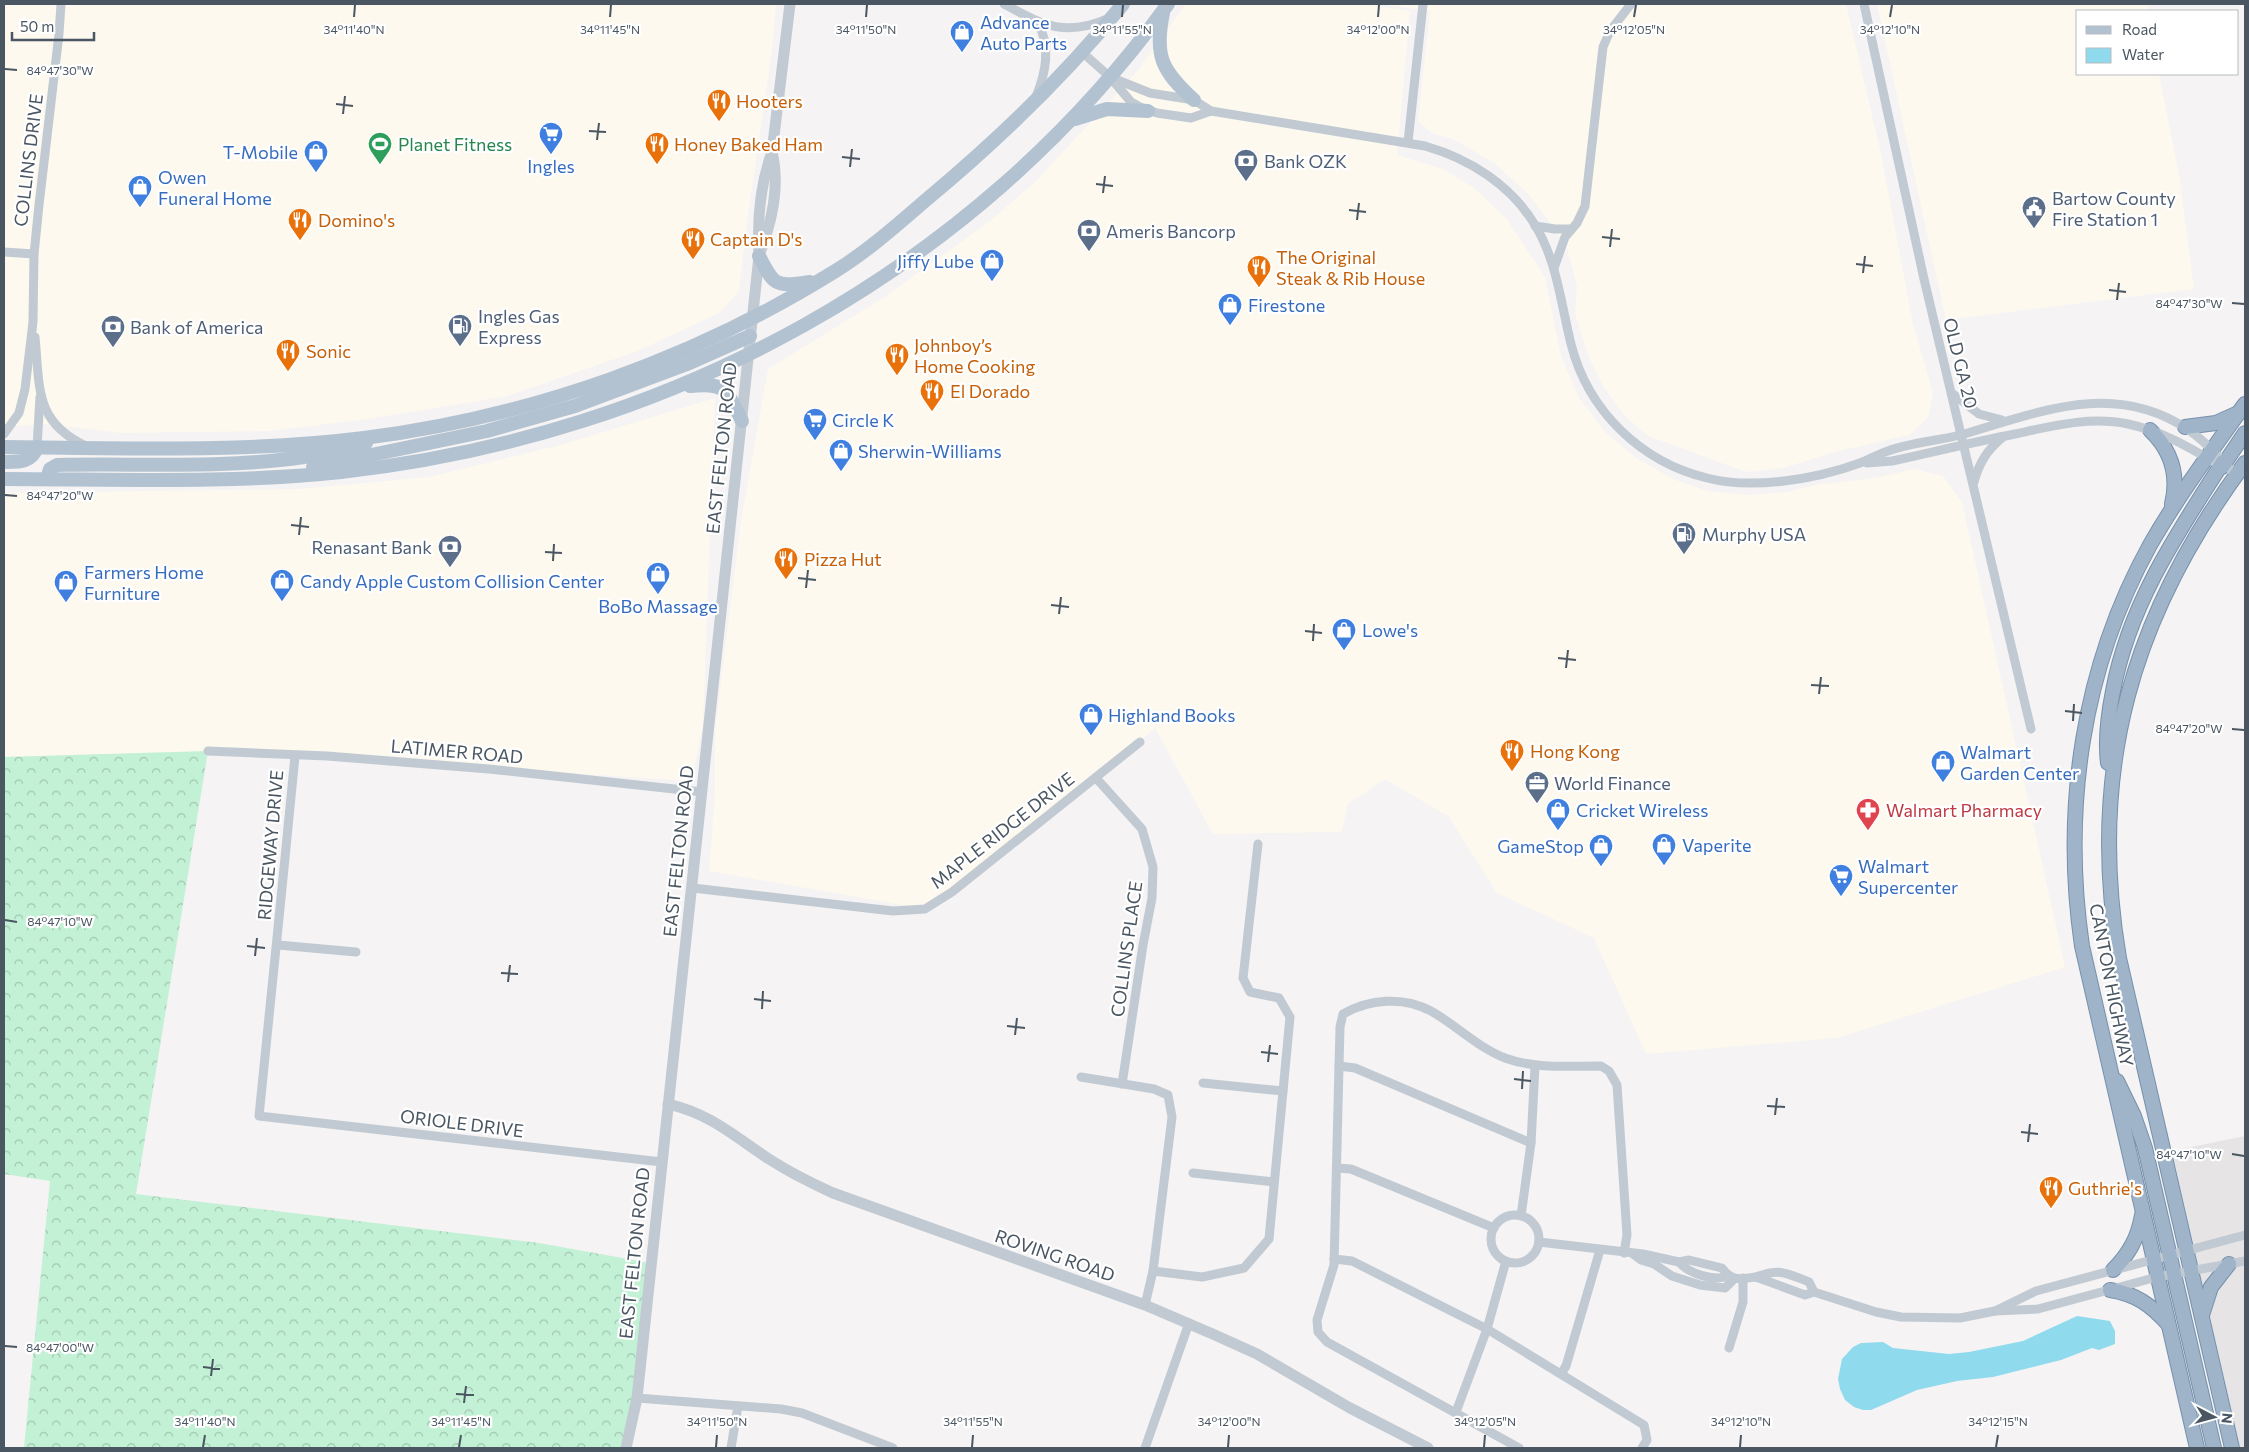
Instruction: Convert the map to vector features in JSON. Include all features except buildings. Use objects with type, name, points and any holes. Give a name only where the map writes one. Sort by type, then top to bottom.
[{"type":"highway","points":[[2185,427],[2216,423],[2242,408]]},
{"type":"highway","name":"CANTON HIGHWAY","points":[[2197,1448],[2088,978],[2077,908],[2074,828],[2078,767],[2092,691],[2113,625],[2133,579],[2170,513],[2242,408]]},
{"type":"highway","points":[[2150,430],[2164,446],[2173,464],[2175,486],[2170,513]]},
{"type":"highway","points":[[2112,781],[2108,756],[2107,730],[2114,684],[2127,636],[2139,605],[2159,564],[2222,464],[2245,433]]},
{"type":"highway","points":[[2232,1448],[2116,938],[2108,860],[2112,781],[2126,701],[2138,658],[2152,621],[2188,548],[2245,463]]},
{"type":"highway","points":[[2108,1065],[2126,1097],[2140,1132],[2214,1448]]},
{"type":"highway","points":[[2113,1270],[2131,1249],[2139,1229],[2142,1212]]},
{"type":"highway","points":[[2201,1316],[2211,1287],[2229,1264]]},
{"type":"highway","points":[[2110,1290],[2132,1295],[2140,1299],[2153,1308],[2168,1325]]},
{"type":"main road","points":[[4,447],[282,446],[378,436],[485,416],[566,394],[636,369],[752,319],[839,269],[893,228],[993,144],[1034,105],[1083,53],[1123,4]]},
{"type":"main road","points":[[4,479],[197,479],[310,474],[407,463],[498,445],[574,424],[676,387],[748,354],[856,296],[926,248],[995,192],[1070,121],[1110,77],[1166,6]]},
{"type":"main road","points":[[1166,6],[1159,41],[1162,59],[1169,75],[1194,100]]},
{"type":"main road","points":[[1070,121],[1107,109],[1148,111]]},
{"type":"main road","points":[[759,256],[769,276],[777,283],[790,284],[819,281]]},
{"type":"main road","points":[[310,474],[313,466],[478,433],[575,406],[687,364],[750,336]]},
{"type":"main road","points":[[676,387],[707,384],[719,386],[728,394],[742,420]]},
{"type":"main road","points":[[47,479],[50,469],[57,466],[241,464],[348,450],[378,436]]},
{"type":"main road","points":[[4,462],[27,460],[34,455],[37,447]]},
{"type":"street","name":"COLLINS DRIVE","points":[[4,434],[15,421],[22,406],[33,322],[34,254],[60,34],[61,4]]},
{"type":"street","name":"EAST FELTON ROAD","points":[[626,1448],[637,1398],[693,888],[759,256],[771,224],[777,172],[772,152],[790,4]]},
{"type":"street","points":[[1004,4],[1038,23],[1067,28],[1092,25],[1113,16]]},
{"type":"street","points":[[1408,142],[1423,4]]},
{"type":"street","points":[[1553,269],[1560,246],[1581,216],[1587,194],[1604,47],[1610,31],[1631,4]]},
{"type":"street","name":"OLD GA 20","points":[[1864,4],[1924,279],[2031,729]]},
{"type":"street","points":[[1034,105],[1045,70],[1046,53],[1045,41],[1038,23]]},
{"type":"street","points":[[1083,53],[1110,77],[1131,102],[1148,111],[1192,118],[1211,111]]},
{"type":"street","points":[[1110,77],[1150,93],[1194,100],[1211,111],[1408,142],[1450,154],[1486,173],[1519,203],[1546,246],[1572,346],[1584,379],[1612,422],[1645,451],[1676,468],[1693,474],[1740,483],[1776,482],[1859,463],[1891,450],[1963,439],[2005,436],[2056,425],[2092,421],[2125,423],[2150,430],[2209,454]]},
{"type":"street","points":[[1535,226],[1555,229],[1572,228]]},
{"type":"street","points":[[4,252],[34,254]]},
{"type":"street","points":[[33,322],[40,387],[46,410],[56,427],[68,437],[89,447]]},
{"type":"street","points":[[37,447],[40,387]]},
{"type":"street","points":[[1952,394],[1979,414],[1994,419],[2008,420]]},
{"type":"street","points":[[1963,439],[2008,420],[2063,406],[2110,403],[2154,412],[2185,427],[2209,454],[2236,475]]},
{"type":"street","points":[[1974,484],[1978,467],[1987,452],[2005,436]]},
{"type":"street","name":"MAPLE RIDGE DRIVE","points":[[693,888],[893,911],[925,909],[952,892],[989,864],[1140,742]]},
{"type":"street","name":"LATIMER ROAD","points":[[208,751],[327,756],[479,768],[702,792]]},
{"type":"street","name":"RIDGEWAY DRIVE","points":[[259,1116],[278,945],[279,915],[295,756]]},
{"type":"street","name":"COLLINS PLACE","points":[[1096,778],[1142,829],[1153,867],[1152,898],[1122,1084]]},
{"type":"street","points":[[1153,1271],[1202,1276],[1244,1268],[1269,1239],[1290,1018],[1279,998],[1250,992],[1243,978],[1258,844]]},
{"type":"street","points":[[278,945],[356,952]]},
{"type":"street","points":[[1519,1448],[1327,1342],[1318,1332],[1317,1320],[1334,1266],[1340,1027],[1342,1014],[1357,1005],[1378,1001],[1408,1003],[1430,1010],[1477,1043],[1498,1054],[1535,1066],[1600,1066],[1609,1072],[1617,1085],[1629,1254]]},
{"type":"street","points":[[1339,1066],[1355,1068],[1531,1143]]},
{"type":"street","points":[[1521,1216],[1531,1143],[1535,1066]]},
{"type":"street","points":[[1081,1077],[1154,1089],[1168,1095],[1172,1118],[1153,1271],[1145,1305]]},
{"type":"street","points":[[1203,1083],[1283,1091]]},
{"type":"street","name":"ROVING ROAD","points":[[668,1104],[708,1117],[787,1170],[834,1193],[1145,1305],[1257,1354],[1420,1447]]},
{"type":"street","name":"ORIOLE DRIVE","points":[[259,1116],[662,1162]]},
{"type":"street","points":[[1336,1168],[1351,1168],[1494,1228]]},
{"type":"street","points":[[1193,1173],[1274,1182]]},
{"type":"street","points":[[1521,1216],[1534,1224],[1538,1231],[1539,1242],[1534,1254],[1528,1259],[1521,1262],[1506,1261],[1494,1251],[1492,1243],[1494,1228],[1505,1217],[1521,1216]]},
{"type":"street","points":[[1995,1311],[2036,1291],[2245,1235]]},
{"type":"street","points":[[1539,1242],[1629,1254],[1643,1254],[1679,1262],[1685,1270],[1720,1279],[1756,1277],[1773,1271],[1786,1273],[1810,1282],[1814,1292]]},
{"type":"street","points":[[1561,1374],[1566,1366],[1600,1250]]},
{"type":"street","points":[[1629,1254],[1654,1264],[1672,1276],[1700,1285],[1726,1288],[1735,1278]]},
{"type":"street","points":[[1334,1259],[1352,1261],[1487,1329],[1561,1374],[1644,1425],[1647,1440],[1642,1448]]},
{"type":"street","points":[[1456,1412],[1487,1329],[1506,1261]]},
{"type":"street","points":[[1756,1277],[1805,1295],[1814,1292],[1867,1310],[1901,1317],[1960,1318],[1995,1311],[2038,1309],[2157,1277],[2245,1261]]},
{"type":"street","points":[[1729,1348],[1743,1302],[1735,1278]]},
{"type":"street","points":[[1145,1448],[1189,1323]]},
{"type":"street","points":[[637,1398],[802,1413],[893,1448]]},
{"type":"street","points":[[731,1448],[738,1406]]},
{"type":"shaded area","points":[[4,4],[776,4],[772,50],[739,291],[719,313],[638,351],[504,397],[361,420],[269,431],[121,433],[46,424],[4,427]]},
{"type":"shaded area","points":[[1186,4],[1365,4],[1410,11],[1397,155],[1443,169],[1474,188],[1506,218],[1545,277],[1561,356],[1579,398],[1605,432],[1636,458],[1673,479],[1708,491],[1749,495],[1787,492],[1816,485],[1875,478],[1915,469],[1943,476],[1962,502],[2065,967],[1837,1038],[1646,1054],[1594,938],[1497,893],[1448,816],[1385,779],[1348,804],[1342,832],[1213,834],[1155,728],[1096,778],[925,909],[709,871],[715,794],[715,730],[741,520],[768,369],[883,298],[989,222],[1036,181],[1135,74]]},
{"type":"shaded area","points":[[1378,4],[1846,4],[1881,154],[1913,324],[1933,393],[1928,418],[1909,435],[1831,453],[1784,468],[1746,472],[1648,436],[1625,416],[1603,386],[1589,358],[1575,313],[1577,286],[1567,248],[1548,220],[1529,195],[1494,163],[1453,139],[1432,133],[1418,121],[1430,11]]},
{"type":"shaded area","points":[[1877,4],[2148,4],[2147,10],[2076,10],[2076,75],[2159,75],[2179,174],[2194,289],[1946,320]]},
{"type":"shaded area","points":[[715,398],[703,724],[692,781],[208,751],[4,757],[4,493],[299,489],[429,477],[564,444]]},
{"type":"shaded area","points":[[2245,1136],[2245,1448],[2240,1448],[2172,1151]]},
{"type":"green space","points":[[208,751],[136,1194],[539,1243],[650,1263],[637,1398],[622,1448],[24,1448],[50,1181],[4,1174],[4,757]]},
{"type":"water","points":[[2077,1316],[2110,1321],[2115,1331],[2115,1344],[2099,1350],[2092,1348],[2061,1360],[1993,1377],[1957,1381],[1917,1390],[1871,1410],[1854,1407],[1845,1400],[1840,1389],[1838,1379],[1842,1359],[1853,1347],[1861,1343],[1883,1342],[1893,1348],[1949,1354],[1969,1352],[2023,1341]]},
{"type":"place","name":"Advance Auto Parts","points":[[962,53]]},
{"type":"place","name":"Hooters","points":[[719,122]]},
{"type":"place","name":"Ingles","points":[[551,155]]},
{"type":"place","name":"Planet Fitness","points":[[380,165]]},
{"type":"place","name":"Honey Baked Ham","points":[[657,165]]},
{"type":"place","name":"T-Mobile","points":[[316,173]]},
{"type":"place","name":"Bank OZK","points":[[1246,182]]},
{"type":"place","name":"Owen Funeral Home","points":[[140,208]]},
{"type":"place","name":"Bartow County Fire Station 1","points":[[2034,229]]},
{"type":"place","name":"Domino's","points":[[300,241]]},
{"type":"place","name":"Ameris Bancorp","points":[[1089,252]]},
{"type":"place","name":"Captain D's","points":[[693,260]]},
{"type":"place","name":"Jiffy Lube","points":[[992,282]]},
{"type":"place","name":"The Original Steak & Rib House","points":[[1259,288]]},
{"type":"place","name":"Firestone","points":[[1230,326]]},
{"type":"place","name":"Ingles Gas Express","points":[[460,347]]},
{"type":"place","name":"Bank of America","points":[[113,348]]},
{"type":"place","name":"Sonic","points":[[288,372]]},
{"type":"place","name":"Johnboy’s Home Cooking","points":[[897,376]]},
{"type":"place","name":"El Dorado","points":[[932,412]]},
{"type":"place","name":"Circle K","points":[[815,441]]},
{"type":"place","name":"Sherwin-Williams","points":[[841,472]]},
{"type":"place","name":"Murphy USA","points":[[1684,555]]},
{"type":"place","name":"Renasant Bank","points":[[450,568]]},
{"type":"place","name":"Pizza Hut","points":[[786,580]]},
{"type":"place","name":"BoBo Massage","points":[[658,595]]},
{"type":"place","name":"Candy Apple Custom Collision Center","points":[[282,602]]},
{"type":"place","name":"Farmers Home Furniture","points":[[66,603]]},
{"type":"place","name":"Lowe's","points":[[1344,651]]},
{"type":"place","name":"Highland Books","points":[[1091,736]]},
{"type":"place","name":"Hong Kong","points":[[1512,772]]},
{"type":"place","name":"Walmart Garden Center","points":[[1943,783]]},
{"type":"place","name":"World Finance","points":[[1537,804]]},
{"type":"place","name":"Cricket Wireless","points":[[1558,831]]},
{"type":"place","name":"Walmart Pharmacy","points":[[1868,831]]},
{"type":"place","name":"Vaperite","points":[[1664,866]]},
{"type":"place","name":"GameStop","points":[[1601,867]]},
{"type":"place","name":"Walmart Supercenter","points":[[1841,897]]},
{"type":"place","name":"Guthrie's","points":[[2051,1209]]}]
